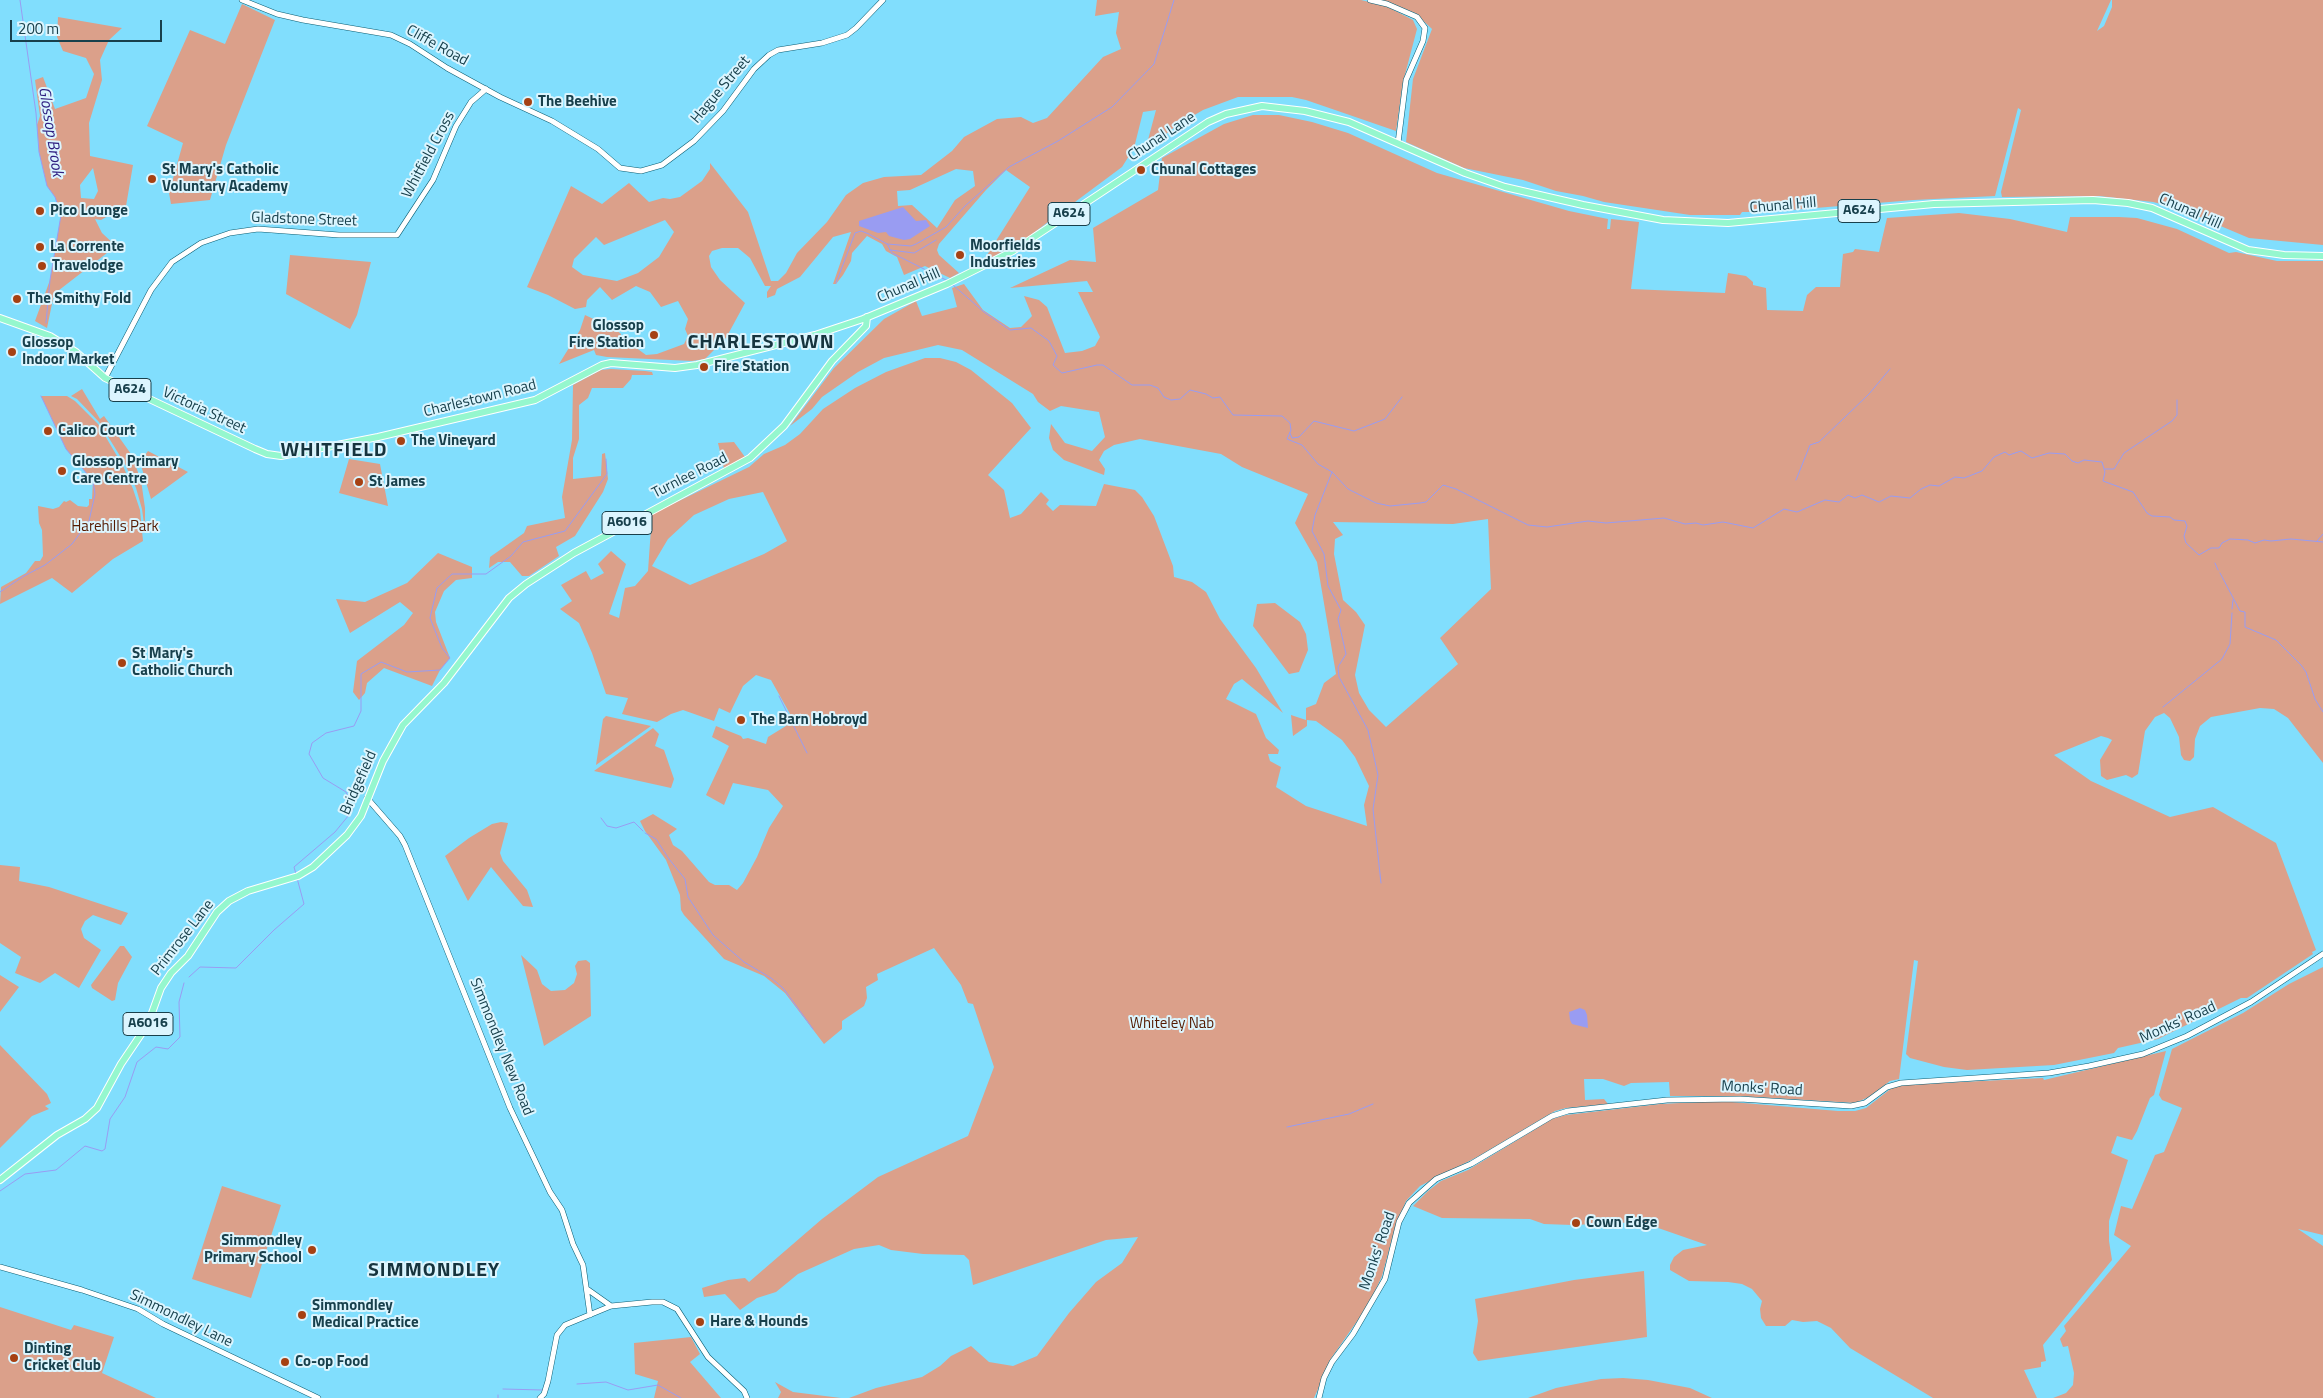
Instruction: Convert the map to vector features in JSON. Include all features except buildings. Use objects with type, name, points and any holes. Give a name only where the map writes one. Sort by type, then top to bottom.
[{"type":"main road","name":"Chunal Lane","points":[[953,281],[1013,252],[1174,143],[1226,114],[1262,106],[1305,110],[1349,122],[1398,142]]},
{"type":"main road","name":"Chunal Hill","points":[[1398,142],[1465,173],[1505,187],[1583,205],[1664,220],[1728,223],[1934,204],[2093,200],[2128,203],[2152,208],[2248,250],[2284,255],[2323,256]]},
{"type":"main road","name":"Chunal Hill","points":[[867,317],[953,281]]},
{"type":"main road","name":"Charlestown Road","points":[[267,454],[281,456],[342,445],[535,400],[595,368],[611,363],[650,367],[697,365],[806,337],[867,317]]},
{"type":"main road","name":"Turnlee Road","points":[[395,738],[403,725],[449,677],[499,609],[526,584],[599,538],[740,465],[768,443],[784,426],[832,361],[866,326],[867,317]]},
{"type":"main road","name":"Victoria Street","points":[[0,318],[50,336],[76,352],[105,378],[267,454]]},
{"type":"main road","name":"Bridgefield","points":[[322,858],[347,835],[360,816],[395,738]]},
{"type":"main road","name":"Primrose Lane","points":[[0,1180],[57,1135],[85,1119],[97,1108],[121,1064],[148,1024],[161,988],[171,973],[188,956],[217,912],[228,901],[248,891],[297,876],[322,858]]},
{"type":"street","name":"Cliffe Road","points":[[242,0],[294,18],[391,35],[500,96]]},
{"type":"street","name":"Hague Street","points":[[500,96],[552,121],[598,149],[620,168],[632,171],[651,170],[668,161],[705,130],[754,69],[769,55],[778,50],[822,43],[847,35],[882,0]]},
{"type":"street","points":[[1370,0],[1387,4],[1417,17],[1425,28],[1423,41],[1406,80],[1398,142]]},
{"type":"street","name":"Whitfield Cross","points":[[398,235],[437,173],[456,126],[472,102],[486,89]]},
{"type":"street","name":"Gladstone Street","points":[[105,378],[151,290],[160,277],[172,262],[201,243],[218,236],[248,230],[338,235],[398,235]]},
{"type":"street","name":"Simmondley New Road","points":[[367,798],[406,845],[510,1108],[547,1186],[562,1210],[573,1244],[583,1265],[588,1289],[590,1315]]},
{"type":"street","name":"Monks' Road","points":[[1319,1398],[1324,1378],[1332,1362],[1353,1334],[1385,1279],[1399,1222],[1409,1203],[1436,1179],[1471,1164],[1552,1116],[1568,1111],[1667,1100],[1740,1099],[1851,1106],[1864,1103],[1887,1087],[1901,1083],[2049,1074],[2082,1068],[2143,1054],[2181,1039],[2251,1002],[2323,954]]},
{"type":"street","name":"Simmondley Lane","points":[[0,1267],[82,1290],[138,1310],[318,1398]]},
{"type":"street","points":[[588,1289],[611,1306]]},
{"type":"street","points":[[540,1398],[544,1394],[548,1381],[557,1335],[565,1326],[611,1306],[663,1302],[677,1309],[708,1357],[744,1391],[747,1398]]},
{"type":"green space","points":[[1097,0],[1361,0],[1386,6],[1413,20],[1417,29],[1403,82],[1396,131],[1306,100],[1292,97],[1238,97],[1203,110],[1176,126],[1145,151],[1156,110],[1143,112],[1134,148],[1122,167],[1028,237],[982,263],[1030,187],[1006,170],[939,244],[937,250],[939,255],[959,273],[950,278],[925,266],[904,275],[897,257],[886,251],[882,244],[867,236],[852,253],[851,261],[843,275],[836,284],[833,284],[851,232],[833,237],[800,277],[777,289],[775,295],[767,298],[767,292],[771,286],[765,286],[750,258],[738,248],[722,248],[712,251],[709,256],[711,267],[720,280],[745,303],[726,338],[705,359],[692,361],[607,357],[596,355],[594,350],[559,364],[580,330],[585,315],[600,322],[610,324],[621,334],[621,341],[631,344],[646,355],[657,354],[684,344],[688,336],[685,329],[688,319],[678,301],[661,307],[650,292],[636,286],[612,300],[600,287],[587,300],[586,307],[575,309],[527,287],[571,186],[602,204],[629,183],[649,202],[663,198],[670,199],[680,197],[702,181],[710,169],[710,163],[748,212],[771,281],[778,281],[786,273],[797,253],[827,222],[846,195],[863,183],[884,177],[921,175],[952,151],[964,137],[997,119],[1021,117],[1033,123],[1047,118],[1103,57],[1121,49],[1116,33],[1119,12],[1095,16]],"holes":[[[956,169],[973,171],[975,186],[955,200],[937,228],[912,205],[898,206],[897,191],[910,190]],[[665,220],[674,232],[659,257],[638,273],[617,281],[583,275],[572,267],[574,259],[596,237],[604,245]]]},
{"type":"green space","points":[[1374,0],[2111,0],[2097,31],[2104,26],[2112,7],[2112,0],[2323,0],[2323,245],[2249,238],[2178,208],[2153,202],[2099,196],[2002,197],[2001,192],[2021,110],[2018,108],[1995,196],[1914,200],[1766,212],[1742,212],[1740,215],[1690,215],[1604,202],[1556,191],[1523,180],[1464,168],[1406,142],[1413,79],[1432,29],[1415,13]]},
{"type":"green space","points":[[242,4],[275,20],[226,145],[210,200],[171,204],[169,193],[183,143],[147,126],[190,30],[225,44]]},
{"type":"green space","points":[[58,17],[122,28],[109,40],[100,60],[102,80],[89,123],[90,156],[133,165],[126,206],[101,220],[95,219],[102,233],[116,246],[54,294],[47,328],[35,321],[50,280],[61,215],[55,197],[47,186],[39,152],[37,125],[40,116],[35,80],[43,77],[55,109],[86,98],[94,74],[86,58],[63,51],[57,37]],"holes":[[[93,168],[98,191],[94,199],[81,198],[80,185]]]},
{"type":"green space","name":"Whiteley Nab","points":[[1253,115],[1279,115],[1312,122],[1348,133],[1437,173],[1569,211],[1608,219],[1607,229],[1610,229],[1611,219],[1639,222],[1631,289],[1725,293],[1728,273],[1746,276],[1753,282],[1753,285],[1766,288],[1767,310],[1803,311],[1807,295],[1816,287],[1840,287],[1843,254],[1853,252],[1855,249],[1879,252],[1887,218],[1959,213],[2010,219],[2067,232],[2070,217],[2137,218],[2177,229],[2229,253],[2236,252],[2277,261],[2323,261],[2323,763],[2288,718],[2274,709],[2260,708],[2211,717],[2200,726],[2195,739],[2194,757],[2190,761],[2184,760],[2181,755],[2179,737],[2170,718],[2164,713],[2155,717],[2145,731],[2138,774],[2132,778],[2126,775],[2107,780],[2101,776],[2100,760],[2112,740],[2108,738],[2101,736],[2054,755],[2091,781],[2170,817],[2213,807],[2276,843],[2316,950],[2312,952],[2313,954],[2247,998],[2241,998],[2158,1039],[2118,1048],[2114,1053],[2054,1065],[1967,1070],[1944,1067],[1910,1058],[1906,1054],[1918,961],[1914,960],[1899,1079],[1890,1081],[1869,1097],[1855,1103],[1739,1096],[1670,1096],[1669,1082],[1631,1083],[1624,1086],[1603,1079],[1584,1079],[1585,1100],[1604,1099],[1608,1104],[1566,1108],[1555,1111],[1479,1156],[1420,1186],[1406,1201],[1395,1228],[1382,1276],[1369,1304],[1332,1357],[1314,1398],[849,1398],[876,1388],[922,1377],[940,1366],[951,1356],[971,1346],[989,1362],[1013,1366],[1037,1356],[1069,1313],[1096,1282],[1122,1263],[1138,1237],[1106,1240],[973,1285],[969,1260],[964,1255],[923,1254],[891,1250],[879,1245],[854,1249],[798,1274],[776,1292],[757,1298],[740,1310],[725,1294],[704,1297],[702,1288],[728,1280],[745,1278],[749,1282],[822,1219],[878,1177],[968,1136],[994,1067],[973,1004],[968,1003],[961,985],[934,948],[877,974],[878,980],[866,987],[867,998],[864,1006],[842,1021],[842,1029],[824,1044],[785,993],[764,976],[724,959],[684,915],[681,910],[680,895],[666,860],[640,821],[653,814],[677,829],[669,835],[673,845],[682,851],[709,882],[715,885],[729,885],[737,890],[743,883],[757,857],[769,828],[783,806],[768,790],[733,783],[724,805],[706,795],[729,746],[712,737],[716,726],[741,736],[743,739],[748,738],[766,744],[768,737],[794,721],[771,680],[756,675],[743,686],[730,713],[719,708],[714,721],[683,710],[657,722],[622,714],[628,698],[606,694],[579,623],[560,609],[572,601],[561,585],[586,571],[591,580],[604,573],[598,564],[611,551],[626,564],[609,614],[619,618],[625,588],[635,586],[648,571],[652,514],[749,467],[764,454],[785,445],[800,434],[823,409],[855,388],[886,372],[925,358],[940,358],[956,362],[971,370],[1012,403],[1031,428],[988,475],[1004,490],[1010,518],[1021,514],[1041,492],[1049,500],[1046,504],[1053,511],[1060,505],[1096,506],[1104,484],[1135,490],[1142,497],[1154,516],[1173,566],[1174,577],[1192,582],[1206,592],[1220,619],[1256,668],[1283,713],[1242,679],[1234,684],[1226,699],[1256,714],[1266,738],[1279,750],[1278,754],[1268,754],[1270,761],[1281,767],[1276,787],[1306,806],[1367,826],[1364,805],[1369,786],[1355,757],[1342,740],[1316,721],[1307,720],[1307,726],[1293,736],[1291,715],[1306,720],[1306,708],[1316,704],[1324,683],[1336,674],[1317,562],[1295,523],[1308,494],[1242,467],[1221,454],[1140,439],[1114,445],[1104,451],[1099,460],[1105,469],[1104,475],[1064,460],[1053,450],[1049,438],[1051,424],[1065,443],[1092,451],[1105,437],[1099,412],[1061,406],[1050,411],[1038,402],[1033,394],[962,350],[938,345],[884,358],[858,372],[822,397],[812,409],[790,426],[834,368],[884,319],[916,301],[922,316],[957,307],[952,288],[964,284],[983,310],[1010,328],[1021,327],[1032,316],[1024,296],[1039,300],[1047,307],[1065,353],[1082,351],[1095,346],[1100,337],[1078,292],[1093,292],[1087,281],[1010,288],[1070,260],[1096,262],[1093,228],[1158,190],[1162,158],[1224,124]],"holes":[[[763,492],[787,541],[764,554],[690,585],[652,566],[668,539],[694,515],[729,499]],[[1488,519],[1491,589],[1440,638],[1458,664],[1386,727],[1369,710],[1359,693],[1355,675],[1365,625],[1356,612],[1343,600],[1334,554],[1335,539],[1343,535],[1333,522],[1453,524]]]},
{"type":"green space","points":[[290,255],[371,262],[357,315],[350,329],[286,294]]},
{"type":"green space","points":[[601,370],[652,372],[653,375],[632,375],[623,388],[592,388],[588,398],[579,405],[579,439],[573,458],[573,479],[601,476],[602,454],[605,453],[608,479],[603,492],[575,536],[556,547],[559,556],[529,576],[522,576],[510,562],[498,562],[489,568],[490,557],[524,533],[527,526],[565,518],[562,497],[572,440],[573,385]]},
{"type":"green space","points":[[82,389],[100,419],[104,416],[131,454],[141,480],[145,508],[145,531],[142,509],[136,488],[125,464],[99,422],[77,399],[71,396]]},
{"type":"green space","name":"Harehills Park","points":[[41,396],[67,396],[75,401],[98,424],[123,466],[133,489],[140,510],[143,541],[113,559],[72,593],[52,578],[0,604],[1,587],[26,573],[35,561],[40,561],[43,556],[42,530],[39,523],[38,506],[53,509],[59,507],[64,501],[70,500],[78,506],[87,507],[89,499],[92,499],[93,481],[66,449]]},
{"type":"green space","points":[[734,442],[745,457],[724,469],[718,443]]},
{"type":"green space","points":[[148,451],[188,472],[151,499],[140,462]]},
{"type":"green space","points":[[349,459],[380,464],[388,506],[339,493]]},
{"type":"green space","points":[[438,553],[472,567],[472,578],[456,580],[444,591],[435,612],[436,622],[450,658],[440,670],[432,686],[384,668],[367,683],[365,693],[359,700],[353,692],[357,661],[404,625],[413,613],[400,602],[350,633],[336,599],[365,602],[407,583]]},
{"type":"green space","points":[[1275,603],[1300,622],[1306,634],[1308,650],[1299,672],[1289,674],[1253,626],[1257,604]]},
{"type":"green space","points":[[606,716],[651,726],[596,765],[603,719]]},
{"type":"green space","points":[[653,728],[659,734],[655,746],[664,750],[674,779],[671,788],[594,771]]},
{"type":"green space","points":[[508,823],[500,853],[503,861],[527,890],[533,907],[523,906],[491,867],[468,901],[445,856],[492,824]]},
{"type":"green space","points":[[0,865],[20,867],[19,881],[49,887],[128,913],[121,925],[93,915],[85,921],[81,929],[84,938],[101,950],[79,988],[55,973],[40,983],[15,973],[21,957],[0,943]]},
{"type":"green space","points":[[120,946],[124,946],[132,957],[118,983],[115,1000],[112,1001],[92,988],[91,985]]},
{"type":"green space","points":[[521,955],[537,970],[542,984],[551,991],[565,990],[574,983],[577,974],[575,966],[578,961],[586,960],[590,963],[591,1016],[544,1046]]},
{"type":"green space","points":[[2323,967],[2323,1235],[2298,1229],[2323,1246],[2323,1398],[2053,1398],[2066,1393],[2073,1385],[2074,1373],[2068,1346],[2063,1347],[2060,1339],[2066,1331],[2064,1326],[2131,1246],[2114,1235],[2121,1206],[2132,1209],[2155,1155],[2164,1152],[2182,1108],[2162,1100],[2159,1095],[2172,1049],[2243,1013],[2289,984]]},
{"type":"green space","points":[[0,975],[19,987],[0,1012]]},
{"type":"green space","points":[[0,1045],[47,1094],[51,1103],[45,1106],[49,1109],[32,1116],[0,1148]]},
{"type":"green space","points":[[2166,1051],[2154,1095],[2150,1098],[2137,1131],[2132,1140],[2117,1136],[2111,1153],[2128,1160],[2109,1221],[2109,1241],[2112,1260],[2043,1345],[2046,1361],[2041,1362],[2041,1367],[2024,1370],[2037,1398],[1933,1398],[1850,1348],[1831,1328],[1817,1321],[1803,1322],[1792,1320],[1785,1326],[1766,1326],[1761,1318],[1760,1309],[1762,1301],[1752,1289],[1742,1284],[1728,1282],[1689,1281],[1670,1270],[1674,1257],[1683,1250],[1707,1245],[1641,1222],[1572,1225],[1544,1224],[1530,1219],[1442,1218],[1413,1206],[1441,1181],[1468,1170],[1552,1119],[1566,1115],[1660,1104],[1720,1101],[1855,1111],[1866,1108],[1893,1087],[1900,1085],[2043,1078],[2044,1080]]},
{"type":"green space","points":[[222,1186],[281,1205],[251,1298],[192,1279]]},
{"type":"green space","points":[[1644,1271],[1647,1337],[1478,1361],[1473,1353],[1478,1321],[1475,1299],[1574,1280]]},
{"type":"green space","points":[[0,1307],[71,1330],[74,1325],[114,1337],[102,1373],[156,1398],[0,1398]]},
{"type":"green space","points":[[691,1337],[700,1354],[690,1362],[721,1398],[654,1398],[658,1381],[635,1374],[634,1343]]},
{"type":"green space","points":[[1601,1379],[1648,1380],[1690,1388],[1712,1398],[1528,1398],[1556,1388]]},
{"type":"green space","points":[[775,1382],[793,1392],[841,1398],[778,1398],[781,1392]]},
{"type":"water","points":[[903,207],[916,221],[926,220],[930,226],[910,239],[904,240],[889,236],[886,232],[878,233],[859,226],[859,221]]},
{"type":"water","points":[[1580,1008],[1585,1010],[1587,1015],[1588,1028],[1572,1024],[1570,1020],[1569,1012]]},
{"type":"waterway","name":"Glossop Brook","points":[[20,0],[36,113],[39,152],[47,186],[55,197],[61,215],[50,280],[46,323]]},
{"type":"waterway","points":[[836,283],[855,233],[861,231],[887,244],[911,246],[916,244],[946,227],[965,206],[1009,167],[1058,141],[1112,107],[1154,64],[1174,0]]},
{"type":"waterway","points":[[890,250],[914,253],[936,240]]},
{"type":"waterway","points":[[887,244],[892,253],[948,281]]},
{"type":"waterway","points":[[953,285],[984,312],[1010,330],[1031,328],[1049,341],[1057,356],[1053,365],[1062,373],[1103,365],[1132,385],[1150,385],[1158,388],[1164,397],[1171,400],[1180,399],[1190,390],[1213,398],[1220,397],[1233,415],[1282,416],[1290,423],[1291,430],[1287,439],[1302,445],[1318,464],[1332,472],[1348,489],[1376,503],[1390,506],[1426,502],[1443,485],[1456,489],[1528,525],[1547,527],[1588,521],[1606,523],[1664,518],[1685,524],[1696,523],[1703,525],[1723,522],[1753,528],[1784,509],[1797,512],[1825,500],[1839,502],[1848,495],[1855,498],[1862,495],[1879,502],[1891,496],[1910,498],[1921,489],[1930,485],[1939,486],[1955,477],[1964,478],[1982,471],[1994,457],[2005,452],[2009,455],[2021,451],[2032,458],[2049,453],[2065,454],[2072,461],[2078,463],[2084,460],[2102,462],[2105,472],[2103,481],[2133,492],[2147,513],[2152,516],[2170,517],[2174,520],[2185,521],[2187,526],[2184,536],[2186,543],[2199,555],[2211,548],[2219,548],[2222,543],[2230,539],[2248,540],[2255,543],[2264,540],[2291,539],[2323,542]]},
{"type":"waterway","points":[[1796,480],[1810,445],[1819,442],[1869,394],[1890,369]]},
{"type":"waterway","name":"Glossop Brook","points":[[0,592],[45,565],[72,544],[89,521],[95,494],[93,481],[66,449],[41,396]]},
{"type":"waterway","points":[[1290,433],[1292,438],[1299,437],[1314,421],[1354,431],[1385,419],[1402,397]]},
{"type":"waterway","points":[[2105,469],[2114,469],[2124,453],[2172,421],[2177,415],[2177,400]]},
{"type":"waterway","points":[[296,874],[294,867],[335,832],[353,810],[346,792],[323,778],[309,754],[312,743],[326,733],[354,726],[361,711],[361,674],[381,662],[407,672],[440,670],[450,658],[442,648],[430,618],[437,588],[452,574],[486,574],[511,556],[523,542],[565,531],[607,474],[606,459]]},
{"type":"waterway","points":[[1332,472],[1315,515],[1312,531],[1324,554],[1328,586],[1341,610],[1338,619],[1346,654],[1338,667],[1339,677],[1368,730],[1378,775],[1373,809],[1381,883]]},
{"type":"waterway","points":[[2317,541],[2323,534]]},
{"type":"waterway","points":[[2215,563],[2218,570]]},
{"type":"waterway","points":[[2220,573],[2240,611],[2245,612],[2245,627],[2276,640],[2301,665],[2306,672],[2315,699],[2323,712]]},
{"type":"waterway","points":[[2232,609],[2233,600]]},
{"type":"waterway","points":[[2163,707],[2222,659],[2230,644],[2232,613]]},
{"type":"waterway","points":[[779,696],[807,753]]},
{"type":"waterway","points":[[601,818],[607,826],[616,828],[634,822],[643,831]]},
{"type":"waterway","points":[[645,833],[656,839],[685,879],[688,897],[713,935],[744,962],[771,978],[783,988],[813,1029]]},
{"type":"waterway","points":[[189,977],[200,967],[236,968],[274,930],[304,904],[297,878]]},
{"type":"waterway","points":[[0,1191],[25,1174],[56,1170],[85,1146],[102,1151],[105,1149],[110,1119],[125,1097],[137,1062],[156,1047],[168,1049],[180,1037],[179,1002],[184,983]]},
{"type":"waterway","points":[[1287,1127],[1349,1114],[1373,1104]]},
{"type":"waterway","points":[[577,1384],[606,1382],[628,1390],[658,1385],[681,1398]]},
{"type":"waterway","points":[[503,1389],[542,1390]]},
{"type":"place","name":"The Beehive","points":[[528,102]]},
{"type":"place","name":"Chunal Cottages","points":[[1141,170]]},
{"type":"place","name":"St Mary's Catholic Voluntary Academy","points":[[152,179]]},
{"type":"place","name":"Pico Lounge","points":[[40,211]]},
{"type":"place","name":"La Corrente","points":[[40,247]]},
{"type":"place","name":"Moorfields Industries","points":[[960,255]]},
{"type":"place","name":"Travelodge","points":[[42,266]]},
{"type":"place","name":"The Smithy Fold","points":[[17,299]]},
{"type":"place","name":"Glossop Fire Station","points":[[654,335]]},
{"type":"place","name":"Glossop Indoor Market","points":[[12,352]]},
{"type":"place","name":"Fire Station","points":[[704,367]]},
{"type":"place","name":"Calico Court","points":[[48,431]]},
{"type":"place","name":"The Vineyard","points":[[401,441]]},
{"type":"place","name":"Glossop Primary Care Centre","points":[[62,471]]},
{"type":"place","name":"St James","points":[[359,482]]},
{"type":"place","name":"St Mary's Catholic Church","points":[[122,663]]},
{"type":"place","name":"The Barn Hobroyd","points":[[741,720]]},
{"type":"place","name":"Cown Edge","points":[[1576,1223]]},
{"type":"place","name":"Simmondley Primary School","points":[[312,1250]]},
{"type":"place","name":"Simmondley Medical Practice","points":[[302,1315]]},
{"type":"place","name":"Hare & Hounds","points":[[700,1322]]},
{"type":"place","name":"Dinting Cricket Club","points":[[14,1358]]},
{"type":"place","name":"Co-op Food","points":[[285,1362]]},
{"type":"district","name":"CHARLESTOWN","points":[[761,343]]},
{"type":"district","name":"WHITFIELD","points":[[334,451]]},
{"type":"district","name":"SIMMONDLEY","points":[[434,1271]]}]
